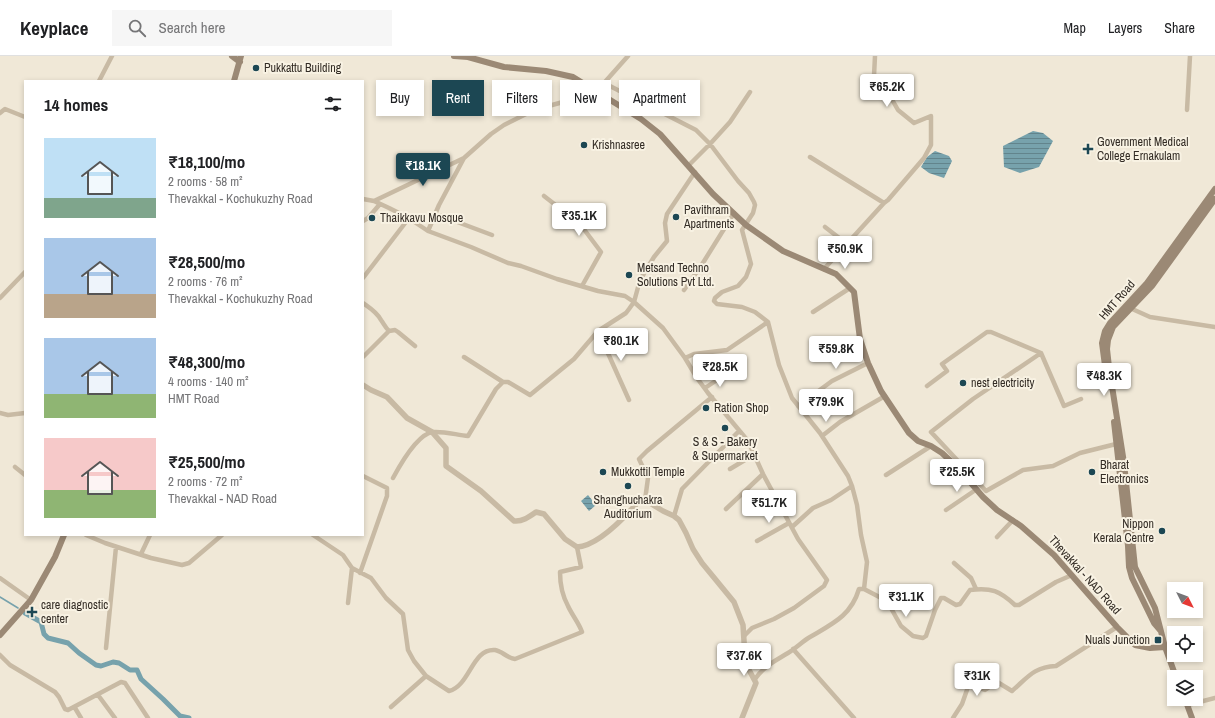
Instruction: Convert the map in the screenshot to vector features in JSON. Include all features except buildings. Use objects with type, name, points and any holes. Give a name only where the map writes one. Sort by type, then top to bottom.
[{"type":"main road","points":[[232,56],[240,59],[234,80]]},
{"type":"main road","name":"Thevakkal - NAD Road","points":[[454,56],[504,67],[546,71],[573,77],[578,80]]},
{"type":"main road","name":"Thevakkal - NAD Road","points":[[611,101],[641,119],[660,134],[713,194],[746,225],[783,251],[836,274],[854,292],[860,340],[868,363],[881,391],[909,433],[918,441],[931,446],[942,453],[997,510],[1013,520],[1054,555],[1117,627],[1135,645],[1150,648],[1164,647]]},
{"type":"main road","name":"HMT Road","points":[[1160,630],[1154,623],[1132,578],[1129,567],[1114,420],[1103,357],[1105,331],[1110,322],[1147,282],[1215,189]]},
{"type":"main road","name":"HMT Road","points":[[1173,670],[1164,647],[1159,621],[1135,567],[1124,463],[1105,339],[1113,327],[1152,286],[1215,198]]},
{"type":"main road","points":[[0,636],[30,600],[55,557],[64,536]]},
{"type":"main road","points":[[1188,706],[1192,718]]},
{"type":"street","points":[[100,80],[112,56]]},
{"type":"street","points":[[607,80],[628,56]]},
{"type":"street","points":[[824,269],[888,200],[924,158],[931,145],[931,116],[914,123],[898,110],[890,96],[874,76],[875,56]]},
{"type":"street","points":[[1187,110],[1190,56]]},
{"type":"street","points":[[611,87],[696,130],[710,144],[749,193],[754,202],[755,205],[752,213],[742,230],[751,264],[746,277],[738,286],[722,292],[715,298],[714,301],[717,304],[742,307],[755,312],[768,322],[779,365],[792,398],[822,436],[848,476],[852,486],[857,505],[861,535],[867,562],[864,589]]},
{"type":"street","points":[[688,166],[730,122],[750,92]]},
{"type":"street","points":[[374,202],[464,158],[491,134],[504,125],[534,110],[560,103]]},
{"type":"street","points":[[0,113],[5,109],[24,117]]},
{"type":"street","points":[[810,157],[884,203]]},
{"type":"street","points":[[428,231],[439,205],[464,158]]},
{"type":"street","points":[[464,357],[503,382],[508,382],[530,395],[574,358],[598,331],[626,313],[634,302],[640,280],[654,257],[667,241],[665,223],[667,214],[695,172]]},
{"type":"street","points":[[544,196],[580,224],[601,252],[582,286]]},
{"type":"street","points":[[364,199],[380,204],[409,218],[428,231],[508,263],[557,279],[625,296],[634,302],[663,328],[705,388],[739,431],[748,440],[763,474],[798,539],[827,580],[824,586],[794,608],[774,619],[752,628],[744,636]]},
{"type":"street","points":[[364,220],[380,204]]},
{"type":"street","points":[[684,290],[734,213]]},
{"type":"street","points":[[436,214],[492,235]]},
{"type":"street","points":[[364,277],[409,218]]},
{"type":"street","points":[[825,227],[847,244]]},
{"type":"street","points":[[0,298],[24,273]]},
{"type":"street","points":[[813,312],[850,288]]},
{"type":"street","points":[[364,304],[373,310],[381,319],[384,326],[390,331]]},
{"type":"street","points":[[1130,308],[1150,317],[1215,327]]},
{"type":"street","points":[[685,358],[694,354],[727,350],[768,322]]},
{"type":"street","points":[[364,356],[390,331],[395,330],[416,346]]},
{"type":"street","points":[[598,331],[628,400]]},
{"type":"street","points":[[927,386],[947,371],[942,364],[987,332],[991,332],[1041,353],[1064,406],[1081,399]]},
{"type":"street","points":[[1041,353],[973,399],[931,432],[986,491],[1023,470],[1052,466],[1080,453],[1116,444]]},
{"type":"street","points":[[798,406],[832,381],[868,363]]},
{"type":"street","points":[[705,388],[726,374]]},
{"type":"street","points":[[392,478],[408,453],[422,437],[432,432],[468,436],[496,389],[503,382]]},
{"type":"street","points":[[364,386],[387,397],[407,418],[432,432],[446,448],[446,466],[481,492],[516,522],[524,520],[536,512],[544,514],[565,539],[577,547],[584,546],[608,532],[640,500],[645,500],[679,520],[692,549],[734,602],[743,625],[745,657],[748,668],[755,679],[756,684],[742,718]]},
{"type":"street","points":[[822,436],[840,422],[885,396]]},
{"type":"street","points":[[645,500],[648,478],[639,459],[712,397]]},
{"type":"street","points":[[0,413],[8,415],[24,413]]},
{"type":"street","points":[[674,516],[682,489],[739,431]]},
{"type":"street","points":[[886,475],[931,446]]},
{"type":"street","points":[[730,469],[755,454]]},
{"type":"street","points":[[15,467],[24,474]]},
{"type":"street","points":[[726,510],[763,474]]},
{"type":"street","points":[[360,573],[387,496],[387,488],[364,476]]},
{"type":"street","points":[[757,541],[791,525],[813,508],[831,500],[852,486]]},
{"type":"street","points":[[946,510],[977,489]]},
{"type":"street","points":[[997,537],[1013,520]]},
{"type":"street","points":[[88,536],[116,547],[151,558],[182,565],[189,563],[221,536]]},
{"type":"street","points":[[141,554],[150,536]]},
{"type":"street","points":[[314,536],[343,555],[352,568],[371,578],[386,598],[403,614],[408,650],[414,661],[426,676],[449,691],[464,680],[478,658],[489,651],[499,651],[510,658],[515,659],[582,632],[567,606],[560,581],[560,572],[581,567],[577,547]]},
{"type":"street","points":[[106,648],[116,547]]},
{"type":"street","points":[[954,563],[971,578],[976,589]]},
{"type":"street","points":[[348,603],[352,568]]},
{"type":"street","points":[[755,679],[762,670],[792,649],[840,620],[855,600],[859,589],[864,589],[887,601],[901,626],[913,636],[923,638],[926,636],[940,598],[944,598],[956,605],[960,604],[970,590],[986,589],[996,591],[1004,595],[1015,605],[1019,605],[1056,582],[1072,575]]},
{"type":"street","points":[[0,578],[30,600]]},
{"type":"street","points":[[953,718],[971,685],[985,690],[992,681],[996,680],[1012,691],[1036,670],[1047,666],[1056,666],[1117,627]]},
{"type":"street","points":[[792,649],[854,718]]},
{"type":"street","points":[[0,655],[10,665],[55,692],[65,709],[68,710],[75,708],[121,682],[125,683],[148,718]]},
{"type":"street","points":[[391,707],[426,676]]},
{"type":"street","points":[[98,696],[115,718]]},
{"type":"street","points":[[1203,701],[1215,698]]},
{"type":"street","points":[[75,708],[81,718]]},
{"type":"water","points":[[1033,131],[1043,133],[1053,141],[1039,167],[1020,173],[1004,167],[1003,146]]},
{"type":"water","points":[[935,151],[949,156],[952,161],[944,178],[929,173],[921,167],[927,157]]},
{"type":"water","points":[[588,495],[596,505],[589,511],[581,501]]},
{"type":"waterway","points":[[0,597],[18,608]]},
{"type":"waterway","points":[[25,613],[41,622],[44,634],[48,638],[68,643],[96,665],[101,666],[113,662],[119,663],[130,670],[137,670],[141,679],[180,716],[189,718]]},
{"type":"place","name":"Pukkattu Building","points":[[256,68]]},
{"type":"place","name":"Krishnasree","points":[[584,145]]},
{"type":"place","name":"Government Medical College Ernakulam","points":[[1088,149]]},
{"type":"place","name":"Pavithram Apartments","points":[[676,217]]},
{"type":"place","name":"Thaikkavu Mosque","points":[[372,218]]},
{"type":"place","name":"Metsand Techno Solutions Pvt Ltd.","points":[[629,275]]},
{"type":"place","name":"nest electricity","points":[[963,383]]},
{"type":"place","name":"Ration Shop","points":[[706,408]]},
{"type":"place","name":"S & S - Bakery & Supermarket","points":[[725,428]]},
{"type":"place","name":"Mukkottil Temple","points":[[603,472]]},
{"type":"place","name":"Bharat Electronics","points":[[1092,472]]},
{"type":"place","name":"Shanghuchakra Auditorium","points":[[628,486]]},
{"type":"place","name":"Nippon Kerala Centre","points":[[1162,531]]},
{"type":"place","name":"care diagnostic center","points":[[32,612]]},
{"type":"place","name":"Nuals Junction","points":[[1158,640]]}]
